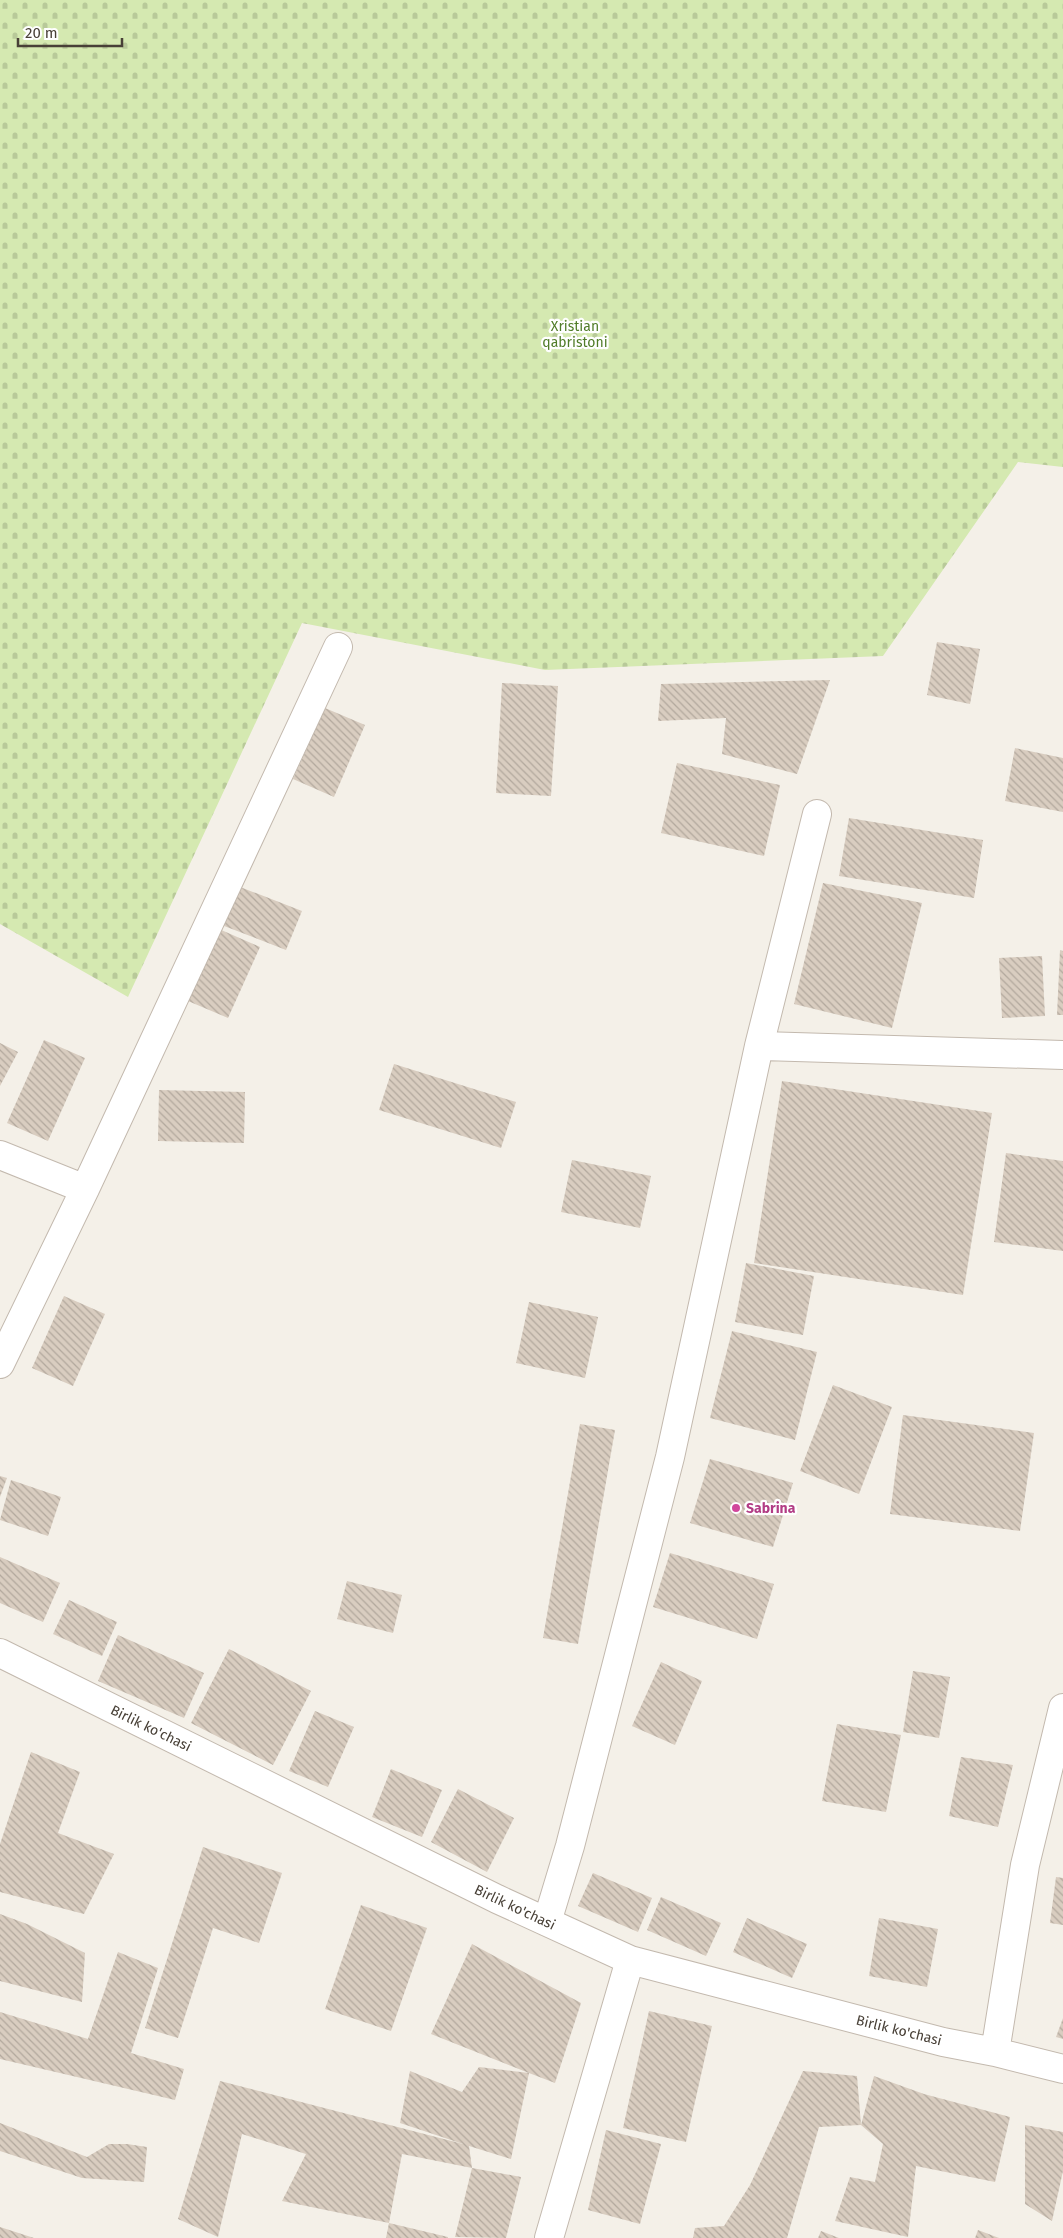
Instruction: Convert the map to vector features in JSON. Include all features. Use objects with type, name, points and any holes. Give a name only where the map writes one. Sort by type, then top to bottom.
[{"type":"street","points":[[0,1364],[338,647]]},
{"type":"street","points":[[547,1922],[572,1837],[670,1457],[759,1046],[817,814]]},
{"type":"street","points":[[759,1046],[1063,1055]]},
{"type":"street","points":[[0,1156],[84,1189]]},
{"type":"street","name":"Birlik ko'chasi","points":[[0,1653],[547,1922],[630,1960],[943,2042],[995,2052],[1063,2069]]},
{"type":"street","points":[[995,2052],[1025,1865],[1063,1708]]},
{"type":"street","points":[[549,2238],[630,1960]]},
{"type":"green space","name":"Xristian qabristoni","points":[[0,0],[1063,0],[1063,467],[1018,462],[883,656],[545,670],[302,623],[128,997],[0,924]]},
{"type":"building","points":[[937,642],[980,649],[970,704],[927,695]]},
{"type":"building","points":[[830,680],[797,774],[722,754],[726,718],[658,721],[661,684]]},
{"type":"building","points":[[502,683],[558,686],[551,796],[496,793]]},
{"type":"building","points":[[325,708],[365,725],[334,797],[293,779]]},
{"type":"building","points":[[1015,748],[1063,758],[1063,812],[1005,801]]},
{"type":"building","points":[[677,763],[780,785],[764,856],[661,833]]},
{"type":"building","points":[[849,818],[983,840],[974,898],[839,876]]},
{"type":"building","points":[[823,883],[922,903],[892,1028],[794,1004]]},
{"type":"building","points":[[235,885],[302,911],[286,950],[219,924]]},
{"type":"building","points":[[219,929],[260,947],[228,1018],[188,1001]]},
{"type":"building","points":[[1060,950],[1063,951],[1063,1015],[1057,1015]]},
{"type":"building","points":[[1042,956],[1045,1016],[1002,1018],[999,958]]},
{"type":"building","points":[[44,1040],[85,1058],[48,1141],[7,1123]]},
{"type":"building","points":[[0,1043],[18,1052],[0,1086]]},
{"type":"building","points":[[394,1064],[516,1102],[501,1148],[379,1110]]},
{"type":"building","points":[[782,1081],[992,1113],[963,1295],[754,1263]]},
{"type":"building","points":[[159,1090],[245,1092],[244,1143],[158,1141]]},
{"type":"building","points":[[1006,1153],[1063,1161],[1063,1251],[994,1242]]},
{"type":"building","points":[[572,1160],[651,1176],[640,1228],[561,1212]]},
{"type":"building","points":[[746,1263],[814,1276],[803,1335],[735,1322]]},
{"type":"building","points":[[64,1296],[105,1314],[73,1386],[32,1368]]},
{"type":"building","points":[[529,1302],[598,1317],[585,1378],[516,1363]]},
{"type":"building","points":[[732,1331],[817,1352],[795,1440],[710,1418]]},
{"type":"building","points":[[833,1385],[892,1407],[859,1494],[800,1471]]},
{"type":"building","points":[[903,1415],[1034,1433],[1020,1531],[890,1514]]},
{"type":"building","points":[[580,1424],[615,1430],[578,1644],[543,1638]]},
{"type":"building","points":[[710,1459],[793,1483],[773,1547],[690,1523]]},
{"type":"building","points":[[0,1476],[7,1478],[0,1497]]},
{"type":"building","points":[[11,1480],[61,1497],[48,1536],[0,1520]]},
{"type":"building","points":[[670,1553],[774,1584],[757,1639],[653,1607]]},
{"type":"building","points":[[0,1557],[60,1583],[43,1622],[0,1603]]},
{"type":"building","points":[[347,1581],[402,1595],[393,1633],[337,1619]]},
{"type":"building","points":[[69,1600],[117,1622],[102,1656],[53,1634]]},
{"type":"building","points":[[118,1635],[204,1673],[184,1718],[98,1681]]},
{"type":"building","points":[[229,1649],[311,1691],[273,1765],[191,1723]]},
{"type":"building","points":[[661,1662],[702,1681],[675,1745],[632,1726]]},
{"type":"building","points":[[913,1671],[950,1677],[939,1738],[903,1732]]},
{"type":"building","points":[[315,1711],[354,1727],[328,1787],[289,1771]]},
{"type":"building","points":[[837,1724],[901,1735],[886,1812],[822,1801]]},
{"type":"building","points":[[31,1752],[80,1772],[58,1833],[114,1854],[84,1914],[0,1892],[0,1844]]},
{"type":"building","points":[[961,1757],[1013,1765],[998,1827],[949,1816]]},
{"type":"building","points":[[391,1769],[442,1790],[422,1837],[372,1817]]},
{"type":"building","points":[[458,1789],[514,1818],[487,1872],[431,1842]]},
{"type":"building","points":[[203,1847],[282,1873],[259,1943],[213,1928],[178,2038],[145,2028]]},
{"type":"building","points":[[593,1873],[652,1898],[638,1932],[578,1906]]},
{"type":"building","points":[[1056,1877],[1063,1878],[1063,1925],[1050,1923]]},
{"type":"building","points":[[661,1897],[721,1923],[706,1956],[647,1930]]},
{"type":"building","points":[[361,1905],[427,1928],[391,2031],[325,2009]]},
{"type":"building","points":[[0,1914],[27,1924],[85,1953],[82,2002],[0,1981]]},
{"type":"building","points":[[747,1918],[807,1944],[792,1978],[733,1952]]},
{"type":"building","points":[[879,1918],[938,1929],[927,1987],[869,1976]]},
{"type":"building","points":[[472,1944],[581,2003],[555,2083],[431,2034]]},
{"type":"building","points":[[118,1952],[158,1968],[131,2053],[184,2069],[175,2100],[0,2059],[0,2012],[88,2039]]},
{"type":"building","points":[[649,2011],[712,2026],[686,2142],[623,2128]]},
{"type":"building","points":[[1063,2018],[1063,2039],[1056,2037]]},
{"type":"building","points":[[479,2067],[529,2073],[511,2159],[469,2146],[472,2168],[402,2154],[389,2223],[282,2201],[306,2154],[242,2134],[218,2237],[178,2219],[220,2081],[463,2144],[400,2123],[410,2071],[462,2092]]},
{"type":"building","points":[[803,2071],[857,2076],[861,2125],[819,2127],[787,2238],[693,2238],[695,2228],[724,2226],[750,2185]]},
{"type":"building","points":[[874,2076],[924,2094],[1010,2117],[995,2182],[916,2166],[908,2237],[835,2221],[850,2177],[875,2182],[883,2144],[861,2125]]},
{"type":"building","points":[[0,2123],[87,2157],[109,2144],[147,2147],[144,2182],[82,2178],[0,2151]]},
{"type":"building","points":[[1025,2125],[1063,2132],[1063,2171],[1052,2221],[1025,2204]]},
{"type":"building","points":[[606,2130],[661,2144],[640,2224],[588,2210]]},
{"type":"building","points":[[472,2168],[521,2177],[506,2238],[455,2237]]},
{"type":"building","points":[[389,2223],[448,2237],[448,2238],[386,2238]]},
{"type":"building","points":[[0,2227],[34,2238],[0,2238]]},
{"type":"building","points":[[978,2230],[999,2238],[975,2238]]},
{"type":"building","points":[[821,2231],[839,2238],[818,2238]]},
{"type":"place","name":"Sabrina","points":[[736,1508]]}]
